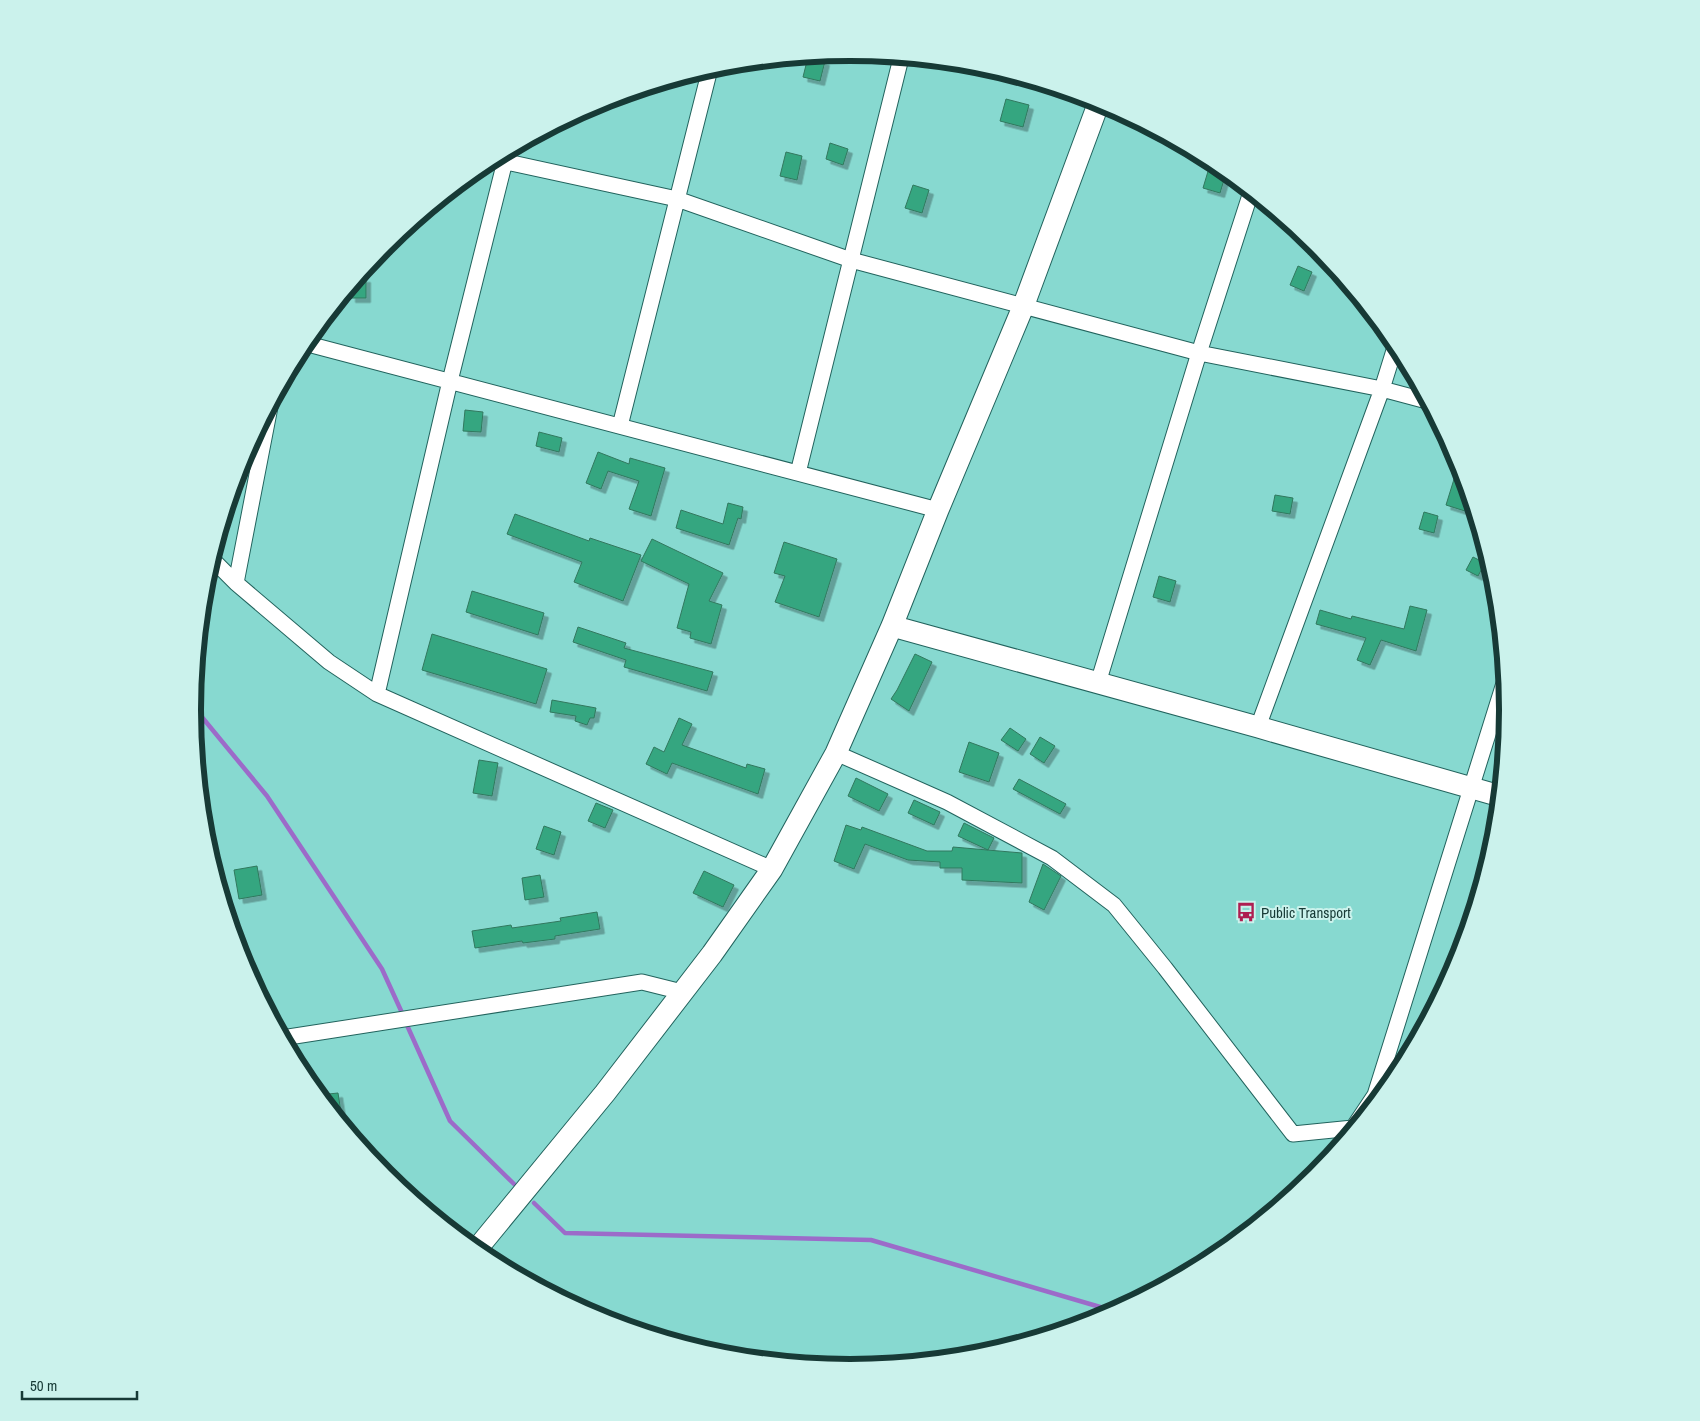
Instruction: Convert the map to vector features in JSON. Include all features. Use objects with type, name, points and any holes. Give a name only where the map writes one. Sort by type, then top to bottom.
[{"type":"main road","points":[[481,1244],[599,1100],[682,992],[772,869],[836,753],[892,626],[938,510],[1023,307],[1097,111]]},
{"type":"main road","points":[[892,626],[1494,794]]},
{"type":"street","points":[[798,473],[900,64]]},
{"type":"street","points":[[620,426],[708,77]]},
{"type":"street","points":[[508,159],[677,199],[851,260],[1023,307],[1199,353],[1382,389],[1419,399]]},
{"type":"street","points":[[377,694],[500,164]]},
{"type":"street","points":[[1098,683],[1199,353],[1249,198]]},
{"type":"street","points":[[313,345],[938,510]]},
{"type":"street","points":[[1258,727],[1382,389],[1393,354]]},
{"type":"street","points":[[236,583],[266,427]]},
{"type":"street","points":[[218,564],[236,583],[328,662],[377,694],[772,869]]},
{"type":"street","points":[[1383,1081],[1499,700]]},
{"type":"street","points":[[836,753],[947,802],[1052,858],[1114,905],[1293,1134],[1346,1129]]},
{"type":"street","points":[[289,1037],[642,982],[682,992]]},
{"type":"building","points":[[825,62],[820,81],[803,77],[806,63]]},
{"type":"building","points":[[1006,99],[1029,105],[1023,127],[1000,121]]},
{"type":"building","points":[[830,143],[848,149],[843,165],[826,159]]},
{"type":"building","points":[[786,152],[802,156],[797,180],[780,176]]},
{"type":"building","points":[[1209,169],[1224,180],[1220,193],[1203,188]]},
{"type":"building","points":[[913,185],[929,190],[922,213],[905,208]]},
{"type":"building","points":[[1298,266],[1312,272],[1304,291],[1290,285]]},
{"type":"building","points":[[366,278],[366,298],[351,298],[351,295]]},
{"type":"building","points":[[465,410],[483,412],[481,432],[463,431]]},
{"type":"building","points":[[539,432],[562,438],[559,452],[536,446]]},
{"type":"building","points":[[598,452],[629,464],[630,458],[665,468],[651,516],[629,509],[639,481],[608,471],[601,489],[586,483]]},
{"type":"building","points":[[1455,476],[1466,507],[1465,511],[1446,505]]},
{"type":"building","points":[[1275,495],[1293,498],[1290,514],[1272,511]]},
{"type":"building","points":[[728,503],[743,507],[741,519],[738,518],[729,545],[676,528],[681,510],[723,524]]},
{"type":"building","points":[[1424,512],[1438,516],[1434,533],[1419,529]]},
{"type":"building","points":[[515,514],[589,541],[590,538],[641,555],[623,601],[574,582],[582,562],[507,534]]},
{"type":"building","points":[[652,539],[723,573],[709,601],[722,605],[711,644],[690,638],[691,632],[677,628],[689,584],[641,561]]},
{"type":"building","points":[[784,542],[837,559],[819,617],[775,602],[785,576],[774,573]]},
{"type":"building","points":[[1473,557],[1482,561],[1483,567],[1478,576],[1466,570]]},
{"type":"building","points":[[1159,576],[1176,581],[1170,602],[1153,597]]},
{"type":"building","points":[[472,591],[544,613],[538,635],[466,612]]},
{"type":"building","points":[[1410,606],[1427,610],[1416,651],[1381,640],[1370,665],[1357,660],[1366,638],[1316,624],[1320,610],[1351,619],[1352,616],[1404,629]]},
{"type":"building","points":[[578,627],[626,643],[624,648],[713,672],[707,691],[624,667],[626,660],[573,642]]},
{"type":"building","points":[[432,634],[547,669],[536,704],[422,670]]},
{"type":"building","points":[[915,654],[932,662],[909,711],[891,699]]},
{"type":"building","points":[[552,700],[596,708],[594,718],[590,718],[587,725],[575,721],[576,716],[550,712]]},
{"type":"building","points":[[679,718],[692,724],[682,745],[746,768],[747,764],[765,769],[758,794],[672,763],[667,774],[646,764],[654,747],[664,752]]},
{"type":"building","points":[[1010,728],[1026,739],[1018,751],[1001,740]]},
{"type":"building","points":[[1040,737],[1055,746],[1044,763],[1030,754]]},
{"type":"building","points":[[969,742],[999,753],[989,782],[959,772]]},
{"type":"building","points":[[479,760],[498,763],[492,796],[473,793]]},
{"type":"building","points":[[856,778],[888,794],[879,811],[848,796]]},
{"type":"building","points":[[1019,779],[1066,804],[1060,814],[1013,789]]},
{"type":"building","points":[[914,800],[940,812],[934,825],[908,813]]},
{"type":"building","points":[[596,803],[613,810],[605,828],[588,821]]},
{"type":"building","points":[[964,823],[994,838],[988,850],[958,836]]},
{"type":"building","points":[[846,825],[861,830],[862,827],[927,851],[952,851],[953,847],[1022,853],[1022,883],[962,880],[962,868],[940,868],[940,862],[908,860],[865,844],[854,869],[834,861]]},
{"type":"building","points":[[544,826],[561,832],[554,855],[536,849]]},
{"type":"building","points":[[1043,864],[1061,876],[1044,910],[1029,902]]},
{"type":"building","points":[[257,866],[262,895],[239,899],[234,870]]},
{"type":"building","points":[[704,871],[734,885],[723,907],[693,893]]},
{"type":"building","points":[[540,875],[544,897],[525,900],[522,878]]},
{"type":"building","points":[[597,912],[600,929],[555,936],[555,939],[523,943],[522,941],[475,948],[472,931],[511,925],[512,928],[561,921],[560,918]]},
{"type":"building","points":[[338,1093],[341,1114],[335,1106],[327,1094]]},
{"type":"waterway","points":[[201,716],[267,796],[382,969],[403,1015]]},
{"type":"waterway","points":[[406,1023],[450,1121],[514,1184]]},
{"type":"waterway","points":[[534,1203],[565,1233],[871,1240],[1103,1308]]},
{"type":"place","name":"Public Transport","points":[[1246,912]]}]
